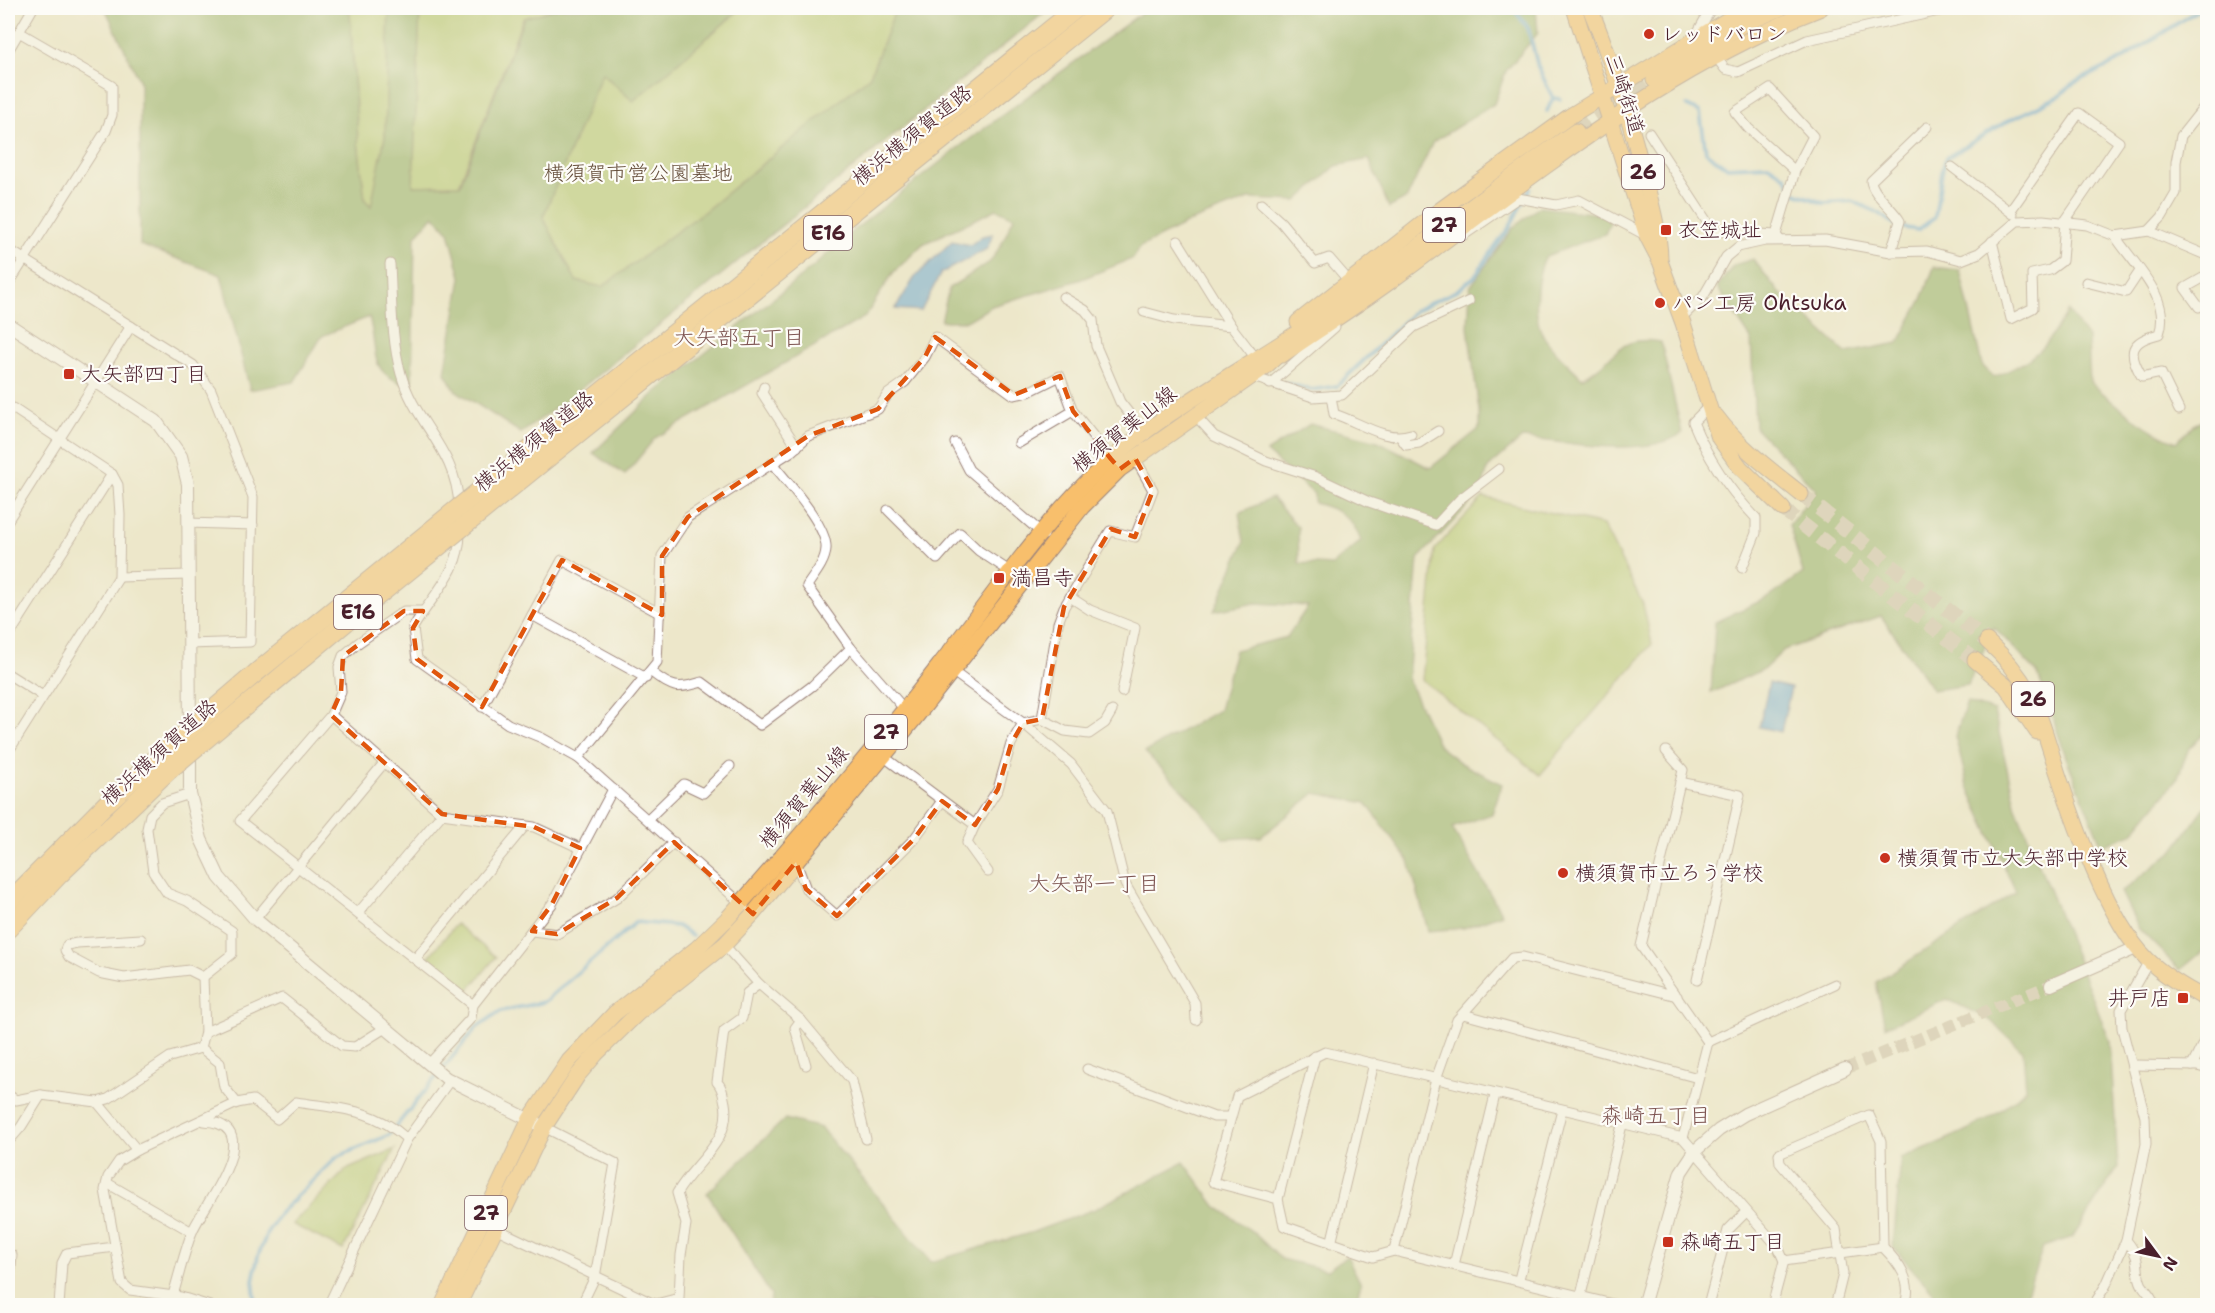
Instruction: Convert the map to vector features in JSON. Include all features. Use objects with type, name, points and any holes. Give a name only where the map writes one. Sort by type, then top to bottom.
[{"type":"highway","name":"横浜横須賀道路","points":[[8,903],[106,804],[164,763],[350,618],[543,450],[1077,8]]},
{"type":"highway","name":"横浜横須賀道路","points":[[543,450],[1106,8]]},
{"type":"highway","points":[[1009,85],[1048,61],[1119,8]]},
{"type":"highway","name":"横浜横須賀道路","points":[[8,929],[164,763]]},
{"type":"highway","points":[[8,888],[47,850],[106,804]]},
{"type":"main road","name":"三崎街道","points":[[1581,8],[1619,84],[1659,233],[1660,261]]},
{"type":"main road","name":"三崎街道","points":[[1581,8],[1603,94],[1647,236],[1660,261],[1681,318],[1719,438],[1740,467],[1783,509]]},
{"type":"main road","points":[[1260,363],[1348,280],[1505,163],[1603,94],[1746,8]]},
{"type":"main road","points":[[1654,80],[1744,24],[1781,8]]},
{"type":"main road","points":[[1260,363],[1612,121],[1716,57],[1784,22],[1821,8]]},
{"type":"main road","name":"横須賀葉山線","points":[[458,1305],[544,1127],[578,1075],[614,1035],[724,945],[753,914],[883,756],[910,714],[1048,537],[1082,507],[1115,464],[1260,363],[1483,196],[1576,131]]},
{"type":"main road","name":"横須賀葉山線","points":[[1115,464],[1135,458],[1149,439],[1195,415],[1250,376],[1260,363]]},
{"type":"main road","name":"三崎街道","points":[[1708,407],[1727,431],[1801,494]]},
{"type":"main road","name":"横須賀葉山線","points":[[442,1305],[530,1119],[569,1061],[594,1033],[696,949],[741,904],[910,714],[952,671],[1017,576]]},
{"type":"main road","name":"26","points":[[1988,641],[2020,674],[2032,697],[2071,813],[2119,924],[2149,962],[2208,1000]]},
{"type":"main road","name":"26","points":[[1975,660],[2006,686],[2026,713],[2056,769]]},
{"type":"main road","points":[[2006,686],[2016,683],[2020,674]]},
{"type":"street","points":[[8,51],[33,8]]},
{"type":"street","points":[[1695,37],[1705,18],[1715,8]]},
{"type":"street","points":[[1716,57],[1725,69],[1738,72],[1807,40],[1925,11],[1953,8]]},
{"type":"street","points":[[8,285],[106,131],[114,98],[112,86],[19,32]]},
{"type":"street","points":[[1778,237],[1795,171],[1813,136],[1770,89],[1735,112],[1748,128],[1795,171]]},
{"type":"street","points":[[2149,231],[2162,217],[2176,193],[2176,162],[2181,136],[2208,102]]},
{"type":"street","points":[[1992,242],[2011,319],[2033,308],[2032,273],[2050,270],[2062,261],[2065,221],[2119,142],[2079,113],[2011,210]]},
{"type":"street","points":[[1891,252],[1900,221],[1893,209],[1872,187],[1871,181],[1927,127]]},
{"type":"street","points":[[1649,133],[1713,231],[1825,240],[1891,252],[1927,251],[1961,261],[1970,259],[2018,221],[2065,221],[2086,225],[2115,236],[2149,231],[2208,256]]},
{"type":"street","points":[[1952,167],[2011,210],[2018,221]]},
{"type":"street","points":[[1270,384],[1338,324],[1518,198],[1556,205],[1579,200],[1647,236]]},
{"type":"street","points":[[1261,204],[1281,222],[1315,263],[1329,258],[1348,280]]},
{"type":"street","points":[[2115,236],[2155,291],[2164,321],[2159,334],[2141,339],[2135,344],[2133,361],[2142,377],[2152,373],[2161,373],[2179,410]]},
{"type":"street","points":[[1681,318],[1702,297],[1716,271],[1732,252],[1738,247],[1778,237]]},
{"type":"street","points":[[1178,242],[1231,326],[1260,363]]},
{"type":"street","points":[[8,249],[193,365],[205,379],[253,496],[250,642],[189,644]]},
{"type":"street","points":[[390,264],[393,320],[401,375],[415,405],[446,454],[458,486],[460,548],[454,567],[413,628],[417,659],[508,724],[542,738],[578,758],[753,914]]},
{"type":"street","points":[[2086,282],[2126,292],[2140,271]]},
{"type":"street","points":[[2199,307],[2185,288],[2208,275]]},
{"type":"street","points":[[1062,297],[1085,310],[1093,321],[1096,346],[1120,402],[1149,439]]},
{"type":"street","points":[[1250,376],[1313,397],[1342,395],[1414,327],[1469,301]]},
{"type":"street","points":[[1144,312],[1174,320],[1231,326]]},
{"type":"street","points":[[8,324],[156,421],[181,456],[188,484],[190,794],[201,839],[219,877],[255,919],[448,1079],[615,1163],[595,1276],[581,1305]]},
{"type":"street","points":[[8,520],[131,326]]},
{"type":"street","points":[[578,758],[649,675],[657,662],[661,614],[659,579],[662,556],[688,517],[797,447],[808,436],[878,409],[888,394],[905,382],[925,357],[935,337],[1014,395],[1028,392],[1060,376],[1073,411],[1115,464]]},
{"type":"street","points":[[764,387],[762,393],[797,447]]},
{"type":"street","points":[[1331,396],[1334,414],[1385,435],[1401,438],[1411,434]]},
{"type":"street","points":[[8,405],[112,474],[118,485],[118,577],[8,752]]},
{"type":"street","points":[[1708,407],[1693,422],[1707,456],[1740,501],[1756,518],[1756,533],[1742,568]]},
{"type":"street","points":[[1019,443],[1073,411]]},
{"type":"street","points":[[1195,415],[1214,436],[1266,461],[1316,477],[1369,502],[1436,525],[1460,500],[1499,470]]},
{"type":"street","points":[[1401,438],[1406,445],[1413,446],[1438,430]]},
{"type":"street","points":[[955,443],[969,470],[1048,537]]},
{"type":"street","points":[[1042,719],[1058,623],[1070,597],[1110,531],[1135,537],[1153,490],[1135,458]]},
{"type":"street","points":[[772,463],[817,523],[825,540],[822,562],[807,586],[851,648],[910,714]]},
{"type":"street","points":[[8,637],[112,474]]},
{"type":"street","points":[[888,510],[937,559],[960,533],[979,551],[1017,576]]},
{"type":"street","points":[[188,524],[254,525]]},
{"type":"street","points":[[482,707],[562,560],[661,614]]},
{"type":"street","points":[[118,577],[188,575]]},
{"type":"street","points":[[1070,597],[1090,610],[1135,628],[1122,692]]},
{"type":"street","points":[[423,611],[404,611],[343,656],[339,667],[341,692],[331,715],[240,821],[473,1005]]},
{"type":"street","points":[[532,615],[668,685],[686,688],[702,682],[760,724],[812,686],[851,648]]},
{"type":"street","points":[[952,671],[1023,723],[1071,764],[1107,811],[1125,884],[1195,1003],[1196,1020]]},
{"type":"street","points":[[8,674],[43,696]]},
{"type":"street","points":[[988,872],[967,843],[975,825],[998,789],[1011,744],[1023,723],[1042,719],[1052,722],[1065,731],[1089,734],[1106,723],[1112,711]]},
{"type":"street","points":[[331,715],[442,814],[534,827],[580,848]]},
{"type":"street","points":[[1666,750],[1683,770],[1641,946],[1708,1042],[1683,1138]]},
{"type":"street","points":[[883,756],[975,825]]},
{"type":"street","points":[[255,919],[384,763]]},
{"type":"street","points":[[648,819],[684,784],[703,793],[730,765]]},
{"type":"street","points":[[1680,782],[1740,795],[1697,980]]},
{"type":"street","points":[[432,1066],[471,1018],[473,1005],[552,904],[613,789]]},
{"type":"street","points":[[190,794],[162,803],[150,815],[147,829],[153,872],[158,883],[167,893],[187,901],[232,931],[232,954],[203,977]]},
{"type":"street","points":[[796,862],[806,889],[837,916],[914,839],[942,801]]},
{"type":"street","points":[[358,913],[442,814]]},
{"type":"street","points":[[416,958],[525,826]]},
{"type":"street","points":[[532,931],[557,934],[617,898],[674,843]]},
{"type":"street","points":[[141,939],[76,943],[67,945],[65,950],[69,957],[99,973],[124,978],[189,970],[203,977]]},
{"type":"street","points":[[724,945],[759,984],[801,1020],[852,1081],[866,1139]]},
{"type":"street","points":[[2051,985],[2136,948]]},
{"type":"street","points":[[1394,1251],[1436,1079],[1457,1020],[1512,958],[1523,957],[1677,996]]},
{"type":"street","points":[[2093,1305],[2106,1285],[2126,1240],[2146,1144],[2145,1117],[2122,1028],[2121,1010],[2149,962]]},
{"type":"street","points":[[201,1048],[206,1032],[203,977]]},
{"type":"street","points":[[495,1228],[656,1304],[679,1298],[681,1255],[686,1224],[677,1193],[684,1181],[715,1146],[728,1118],[722,1086],[717,1082],[724,1031],[741,1018],[747,993],[759,984]]},
{"type":"street","points":[[1708,1042],[1835,984]]},
{"type":"street","points":[[206,1032],[282,998],[342,1046],[356,1047],[385,1028]]},
{"type":"street","points":[[1463,1014],[1698,1078]]},
{"type":"street","points":[[801,1020],[795,1028],[806,1065]]},
{"type":"street","points":[[2192,1066],[2208,1033]]},
{"type":"street","points":[[8,1095],[16,1100],[41,1095],[97,1102],[108,1099],[170,1058],[201,1048]]},
{"type":"street","points":[[201,1048],[220,1063],[224,1087],[237,1103]]},
{"type":"street","points":[[1278,1199],[1213,1182],[1237,1096],[1325,1052],[1495,1095],[1683,1138],[1778,1247],[1784,1261],[1772,1305]]},
{"type":"street","points":[[1315,1056],[1278,1199],[1284,1226],[1373,1257],[1394,1251],[1621,1305]]},
{"type":"street","points":[[1331,1244],[1374,1063]]},
{"type":"street","points":[[2133,1065],[2192,1066],[2208,1069]]},
{"type":"street","points":[[1643,1305],[1681,1172],[1695,1151],[1719,1130],[1745,1114],[1845,1068]]},
{"type":"street","points":[[1087,1069],[1214,1117],[1231,1117]]},
{"type":"street","points":[[328,1305],[404,1137],[448,1079]]},
{"type":"street","points":[[8,1142],[21,1127],[41,1095]]},
{"type":"street","points":[[1454,1265],[1495,1095]]},
{"type":"street","points":[[210,1305],[173,1296],[130,1290],[122,1283],[105,1190],[119,1161],[137,1149],[237,1103],[253,1100],[277,1119],[296,1102],[360,1112],[390,1125],[404,1137]]},
{"type":"street","points":[[97,1102],[137,1149]]},
{"type":"street","points":[[1519,1279],[1562,1110]]},
{"type":"street","points":[[1835,1305],[1843,1274],[1836,1229],[1780,1163],[1779,1154],[1869,1115],[1881,1141],[1883,1246],[1902,1266],[1908,1297],[1904,1305]]},
{"type":"street","points":[[173,1296],[192,1232],[233,1157],[234,1145],[225,1127],[216,1122],[202,1121]]},
{"type":"street","points":[[1581,1295],[1622,1125]]},
{"type":"street","points":[[107,1183],[192,1232]]},
{"type":"street","points":[[1708,1305],[1728,1230],[1746,1212]]},
{"type":"street","points":[[2126,1240],[2138,1254],[2142,1284],[2152,1295],[2154,1305]]},
{"type":"street","points":[[1784,1261],[1883,1246]]},
{"type":"street","points":[[59,1305],[62,1263],[67,1253],[115,1247]]},
{"type":"street","points":[[8,1303],[12,1255]]},
{"type":"highlighted area","points":[[935,337],[1014,395],[1060,376],[1073,411],[1111,459],[1120,469],[1135,458],[1153,490],[1135,537],[1111,529],[1064,607],[1042,719],[1023,723],[1011,744],[998,789],[975,825],[942,801],[914,839],[837,916],[806,889],[796,862],[753,914],[674,842],[617,898],[557,934],[532,931],[552,904],[580,848],[534,827],[442,814],[331,715],[341,692],[343,656],[404,611],[423,611],[413,628],[417,659],[482,707],[562,560],[662,615],[662,556],[688,517],[808,436],[878,409],[925,357]]},
{"type":"green space","points":[[105,8],[343,8],[350,13],[358,142],[365,200],[371,206],[385,137],[389,8],[420,8],[413,186],[460,185],[524,18],[558,8],[736,8],[738,11],[633,101],[602,73],[543,217],[576,281],[602,287],[705,211],[870,76],[895,11],[899,8],[1050,8],[567,400],[521,433],[455,390],[445,373],[461,277],[449,232],[434,215],[415,237],[412,387],[397,381],[381,369],[375,353],[369,317],[322,336],[294,382],[250,390],[221,275],[140,245],[140,82]]},
{"type":"green space","points":[[343,8],[389,8],[385,137],[372,207],[365,200],[358,142],[350,14]]},
{"type":"green space","points":[[420,8],[558,8],[523,18],[459,185],[412,186]]},
{"type":"green space","name":"横須賀市営公園墓地","points":[[736,8],[899,8],[895,11],[870,76],[705,211],[602,287],[576,281],[543,217],[602,73],[633,101],[738,11]]},
{"type":"green space","points":[[1148,8],[1536,8],[1538,33],[1506,71],[1494,104],[1433,142],[1407,198],[1389,208],[1369,159],[1336,166],[1297,201],[1249,199],[1192,221],[1140,247],[1132,259],[1079,280],[992,306],[967,321],[941,321],[949,288],[990,262],[1001,245],[1014,217],[997,209],[923,244],[893,273],[865,317],[655,438],[625,475],[593,453],[655,393],[814,266],[849,234],[963,144]]},
{"type":"green space","points":[[1539,207],[1609,215],[1610,223],[1605,234],[1546,256],[1540,273],[1536,307],[1543,335],[1582,378],[1625,345],[1646,341],[1661,342],[1682,433],[1667,441],[1627,447],[1605,447],[1522,438],[1488,468],[1481,492],[1418,559],[1408,680],[1439,746],[1461,763],[1502,784],[1492,814],[1452,828],[1502,914],[1464,928],[1428,931],[1409,861],[1366,803],[1315,793],[1261,837],[1224,839],[1191,799],[1145,752],[1219,710],[1235,650],[1287,637],[1308,606],[1256,603],[1214,611],[1244,542],[1239,513],[1272,498],[1298,527],[1299,563],[1332,565],[1361,541],[1354,526],[1344,515],[1314,503],[1314,494],[1266,452],[1310,424],[1378,441],[1430,468],[1479,429],[1479,411],[1468,327],[1470,287],[1513,228]]},
{"type":"green space","points":[[1753,259],[1778,291],[1846,353],[1898,343],[1922,299],[1934,267],[1960,270],[1982,365],[1994,377],[2020,365],[2038,352],[2053,335],[2068,311],[2088,338],[2090,382],[2121,408],[2153,431],[2177,442],[2193,425],[2207,419],[2207,731],[2189,748],[2177,779],[2132,834],[2102,846],[2067,760],[2038,674],[1994,627],[1968,685],[1933,690],[1881,616],[1784,650],[1764,669],[1711,693],[1715,622],[1771,596],[1803,573],[1789,525],[1816,490],[1755,427],[1751,339],[1717,287],[1734,265]]},
{"type":"green space","points":[[1483,497],[1603,525],[1643,604],[1652,644],[1540,775],[1422,680],[1435,549]]},
{"type":"green space","points":[[1967,702],[1994,711],[2016,807],[2110,1041],[2118,1167],[2073,1237],[2043,1247],[2023,1305],[1944,1305],[1893,1247],[1901,1158],[1967,1130],[1998,1112],[2026,1089],[2023,1051],[1990,1020],[1947,999],[1885,1027],[1876,982],[2016,892],[1968,787],[1955,736]]},
{"type":"green space","points":[[2207,804],[2207,948],[2180,970],[2139,929],[2121,892],[2174,850]]},
{"type":"green space","points":[[456,924],[496,957],[467,992],[427,959]]},
{"type":"green space","points":[[785,1119],[821,1128],[931,1262],[1033,1232],[1095,1209],[1184,1162],[1216,1206],[1253,1232],[1281,1259],[1327,1270],[1347,1256],[1361,1284],[1354,1306],[770,1305],[771,1295],[707,1193]]},
{"type":"green space","points":[[395,1149],[343,1250],[292,1224],[346,1170]]},
{"type":"water","points":[[993,234],[987,249],[941,273],[921,311],[895,309],[915,277],[952,241],[970,245],[982,236]]},
{"type":"water","points":[[1769,683],[1791,688],[1781,732],[1759,727]]},
{"type":"waterway","points":[[1513,8],[1528,28],[1538,67],[1553,98]]},
{"type":"waterway","points":[[1687,106],[1700,112],[1706,152],[1726,167],[1768,165],[1786,177],[1793,192],[1823,203],[1852,201],[1875,211],[1899,227],[1918,230],[1935,217],[1946,158],[2004,123],[2061,95],[2072,84],[2121,60],[2201,8]]},
{"type":"waterway","points":[[1553,98],[1560,99]]},
{"type":"waterway","points":[[1547,111],[1553,98]]},
{"type":"waterway","points":[[1285,383],[1312,390],[1337,386],[1416,310],[1456,291],[1474,277],[1509,228],[1530,188]]},
{"type":"waterway","points":[[256,1306],[253,1281],[258,1256],[268,1231],[280,1213],[337,1157],[389,1135],[476,1028],[501,1011],[544,1002],[636,922],[678,926],[692,936]]},
{"type":"tunnel","points":[[1576,131],[1654,80]]},
{"type":"tunnel","points":[[1801,494],[1987,641]]},
{"type":"tunnel","points":[[1783,509],[1975,660]]},
{"type":"tunnel","points":[[1845,1069],[2051,985]]},
{"type":"place","name":"レッドバロン","points":[[1649,34]]},
{"type":"place","name":"衣笠城址","points":[[1666,230]]},
{"type":"place","name":"パン工房 Ohtsuka","points":[[1660,303]]},
{"type":"place","name":"大矢部四丁目","points":[[69,374]]},
{"type":"place","name":"満昌寺","points":[[999,578]]},
{"type":"place","name":"横須賀市立大矢部中学校","points":[[1885,858]]},
{"type":"place","name":"横須賀市立ろう学校","points":[[1563,873]]},
{"type":"place","name":"井戸店","points":[[2183,998]]},
{"type":"place","name":"森崎五丁目","points":[[1668,1242]]},
{"type":"district","name":"大矢部五丁目","points":[[739,337]]},
{"type":"district","name":"大矢部一丁目","points":[[1094,883]]},
{"type":"district","name":"森崎五丁目","points":[[1656,1115]]}]
